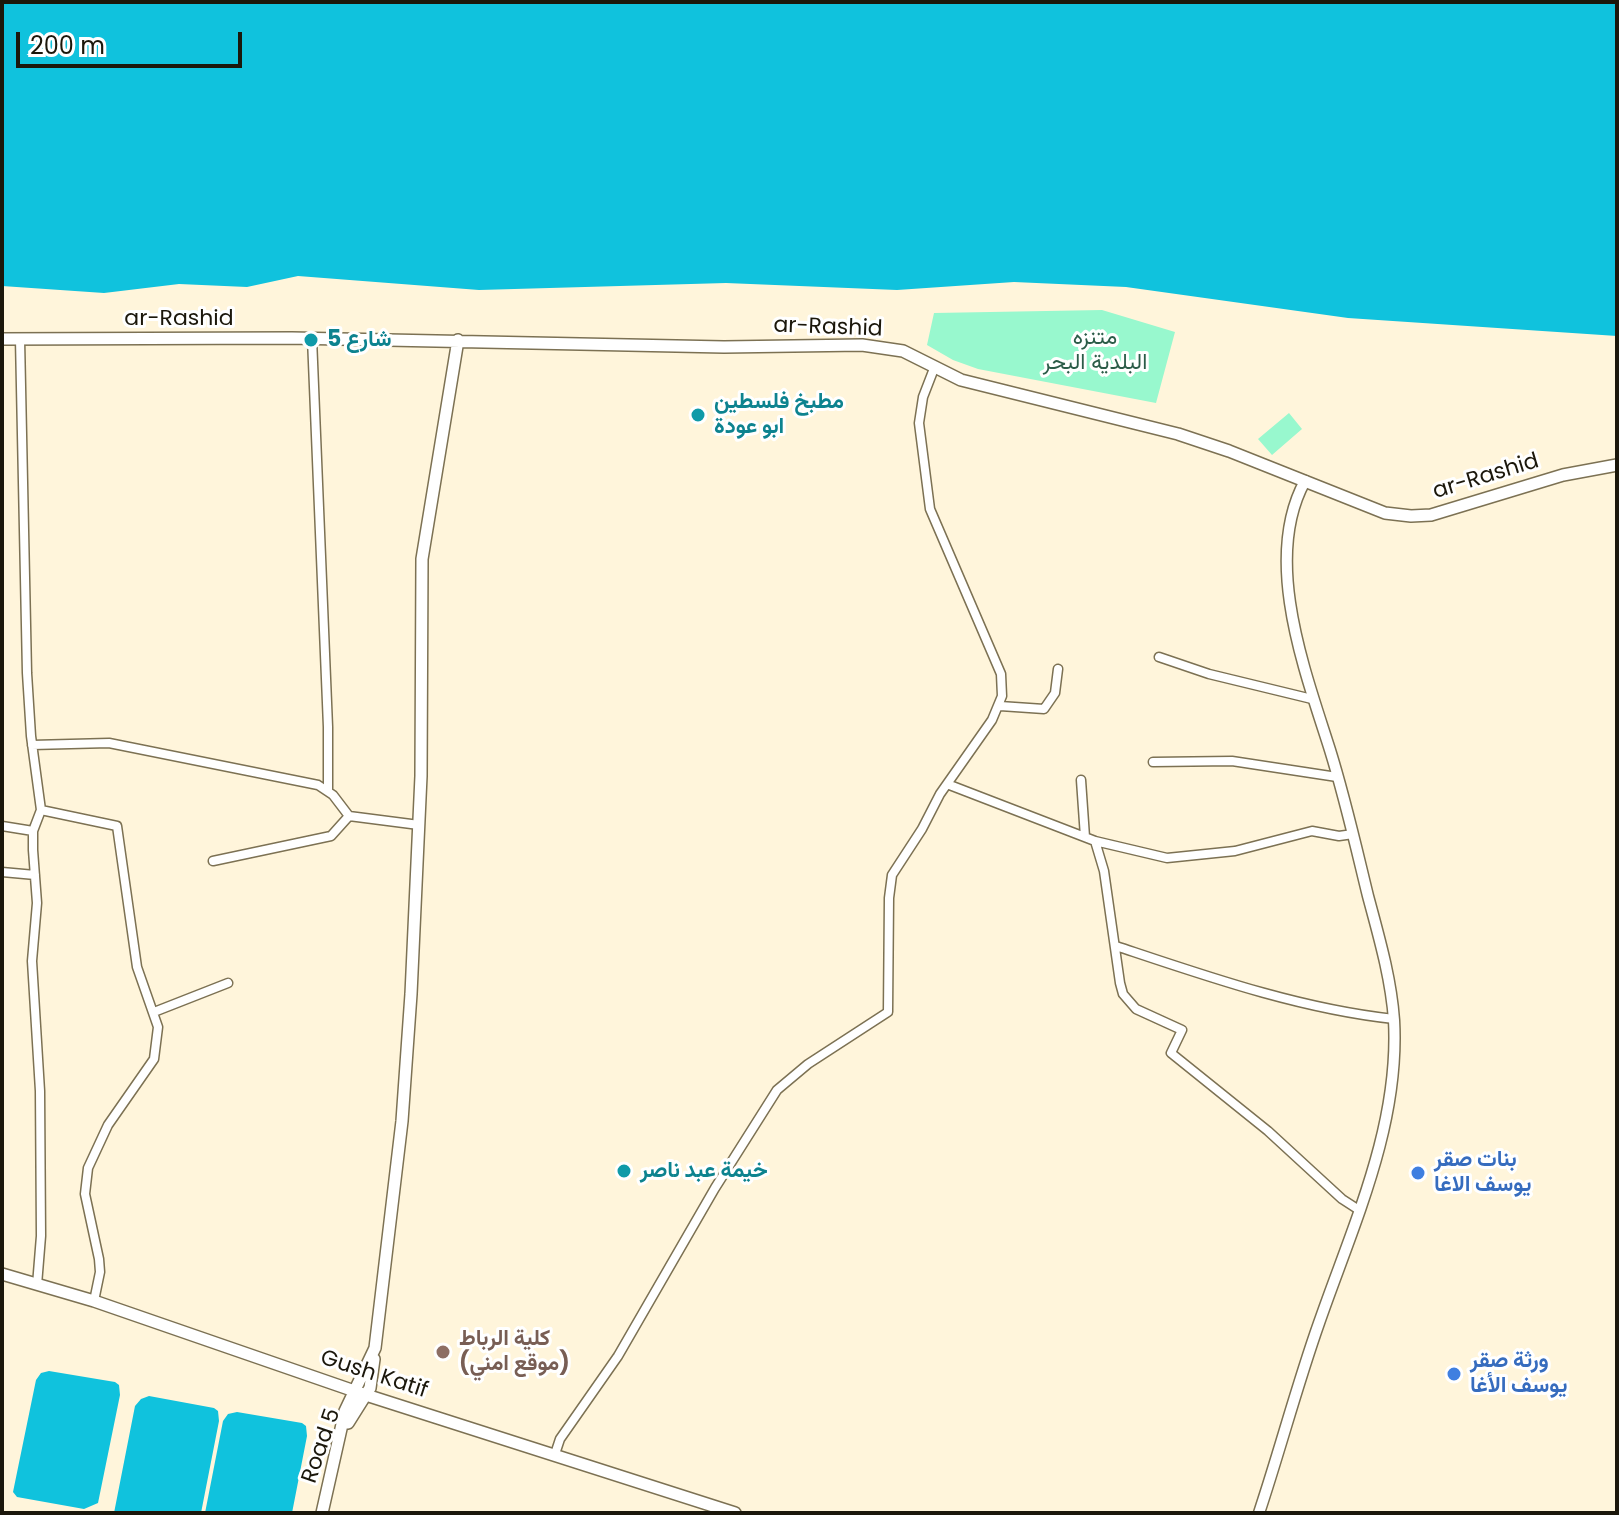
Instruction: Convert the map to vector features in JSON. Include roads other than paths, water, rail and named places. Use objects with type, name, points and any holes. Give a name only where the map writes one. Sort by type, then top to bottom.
[{"type":"main road","name":"ar-Rashid","points":[[2,339],[312,338],[724,347],[862,345],[903,351],[961,380],[1178,434],[1385,513],[1411,516],[1431,515],[1563,475],[1617,465]]},
{"type":"main road","name":"Road 5","points":[[322,1513],[350,1416],[370,1388],[375,1348],[407,1068],[419,825],[422,559],[458,340]]},
{"type":"main road","name":"Gush Katif","points":[[3,1276],[94,1301],[366,1395],[735,1513]]},
{"type":"main road","points":[[338,1450],[345,1411],[375,1348]]},
{"type":"street","points":[[312,338],[328,791]]},
{"type":"street","points":[[20,339],[23,567],[32,745],[41,810],[33,831],[37,903],[32,961],[40,1091],[41,1236],[37,1285]]},
{"type":"street","points":[[555,1454],[560,1439],[618,1356],[715,1188],[777,1090],[808,1064],[888,1012],[892,875],[947,784],[983,736],[1000,706],[1001,674],[930,509],[919,423],[923,397],[935,366]]},
{"type":"street","points":[[1259,1513],[1359,1210],[1387,1113],[1393,1073],[1394,1019],[1380,939],[1337,777],[1312,699],[1294,614],[1287,563],[1294,502],[1305,481]]},
{"type":"street","points":[[1159,657],[1209,674],[1312,699]]},
{"type":"street","points":[[1000,706],[1044,709],[1055,693],[1058,669]]},
{"type":"street","points":[[32,745],[109,743],[288,778],[318,785],[328,791],[349,816],[419,825]]},
{"type":"street","points":[[1153,762],[1232,761],[1337,777]]},
{"type":"street","points":[[1081,780],[1085,837]]},
{"type":"street","points":[[947,784],[1095,841],[1167,858],[1212,855],[1312,831],[1339,836],[1353,834]]},
{"type":"street","points":[[41,810],[117,826],[137,967],[158,1027],[154,1059],[108,1125],[95,1151],[85,1183],[100,1272],[94,1301]]},
{"type":"street","points":[[213,861],[331,836],[349,816]]},
{"type":"street","points":[[2,826],[33,831]]},
{"type":"street","points":[[1095,841],[1104,871],[1120,983],[1128,1002],[1136,1009],[1182,1030],[1171,1053],[1268,1131],[1342,1199],[1359,1210]]},
{"type":"street","points":[[2,872],[35,875]]},
{"type":"street","points":[[1116,946],[1240,985],[1345,1012],[1394,1019]]},
{"type":"street","points":[[154,1012],[228,983]]},
{"type":"water","points":[[2,2],[1617,2],[1617,336],[1348,318],[1126,287],[1014,282],[897,290],[726,283],[479,290],[298,276],[247,287],[179,284],[104,293],[2,286]]},
{"type":"water","points":[[49,1371],[119,1385],[120,1395],[98,1503],[84,1509],[17,1497],[13,1492],[36,1380],[41,1373]]},
{"type":"water","points":[[149,1396],[218,1411],[219,1421],[201,1513],[114,1513],[135,1406]]},
{"type":"water","points":[[237,1412],[306,1426],[307,1436],[292,1513],[205,1513],[223,1421],[228,1414]]},
{"type":"place","name":"شارع 5","points":[[311,340]]},
{"type":"place","name":"مطبخ فلسطين ابو عودة","points":[[698,415]]},
{"type":"place","name":"خيمة عبد ناصر","points":[[624,1171]]},
{"type":"place","name":"بنات صقر يوسف الاغا","points":[[1418,1173]]},
{"type":"place","name":"كلية الرباط (موقع امني)","points":[[443,1352]]},
{"type":"place","name":"ورثة صقر يوسف الأغا","points":[[1454,1374]]},
{"type":"park label","name":"متنزه البلدية البحر","points":[[1095,350]]}]
